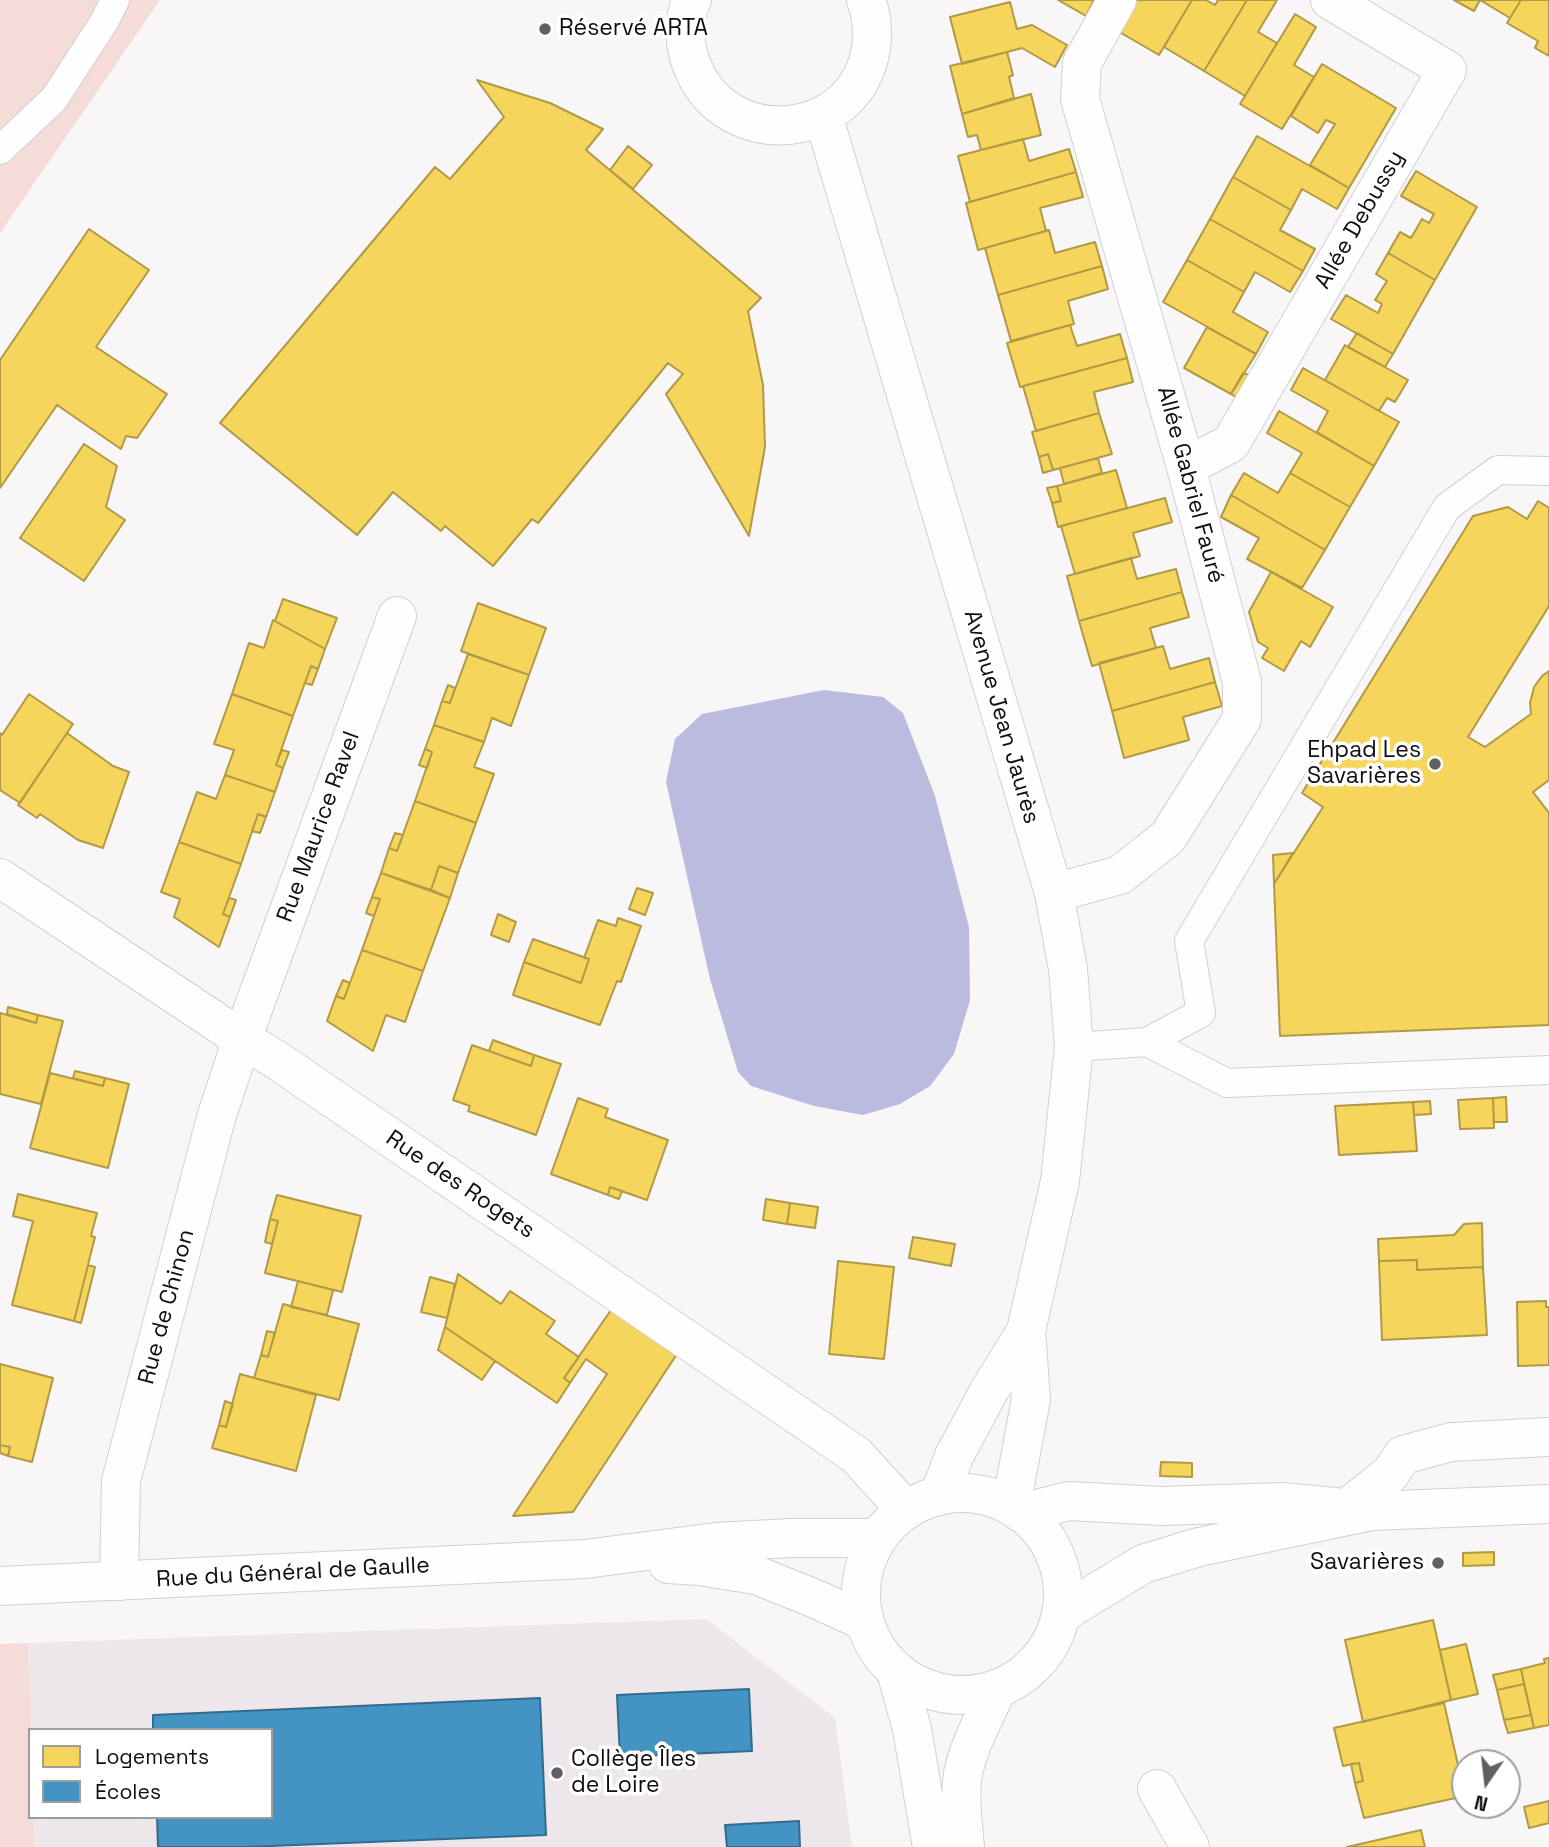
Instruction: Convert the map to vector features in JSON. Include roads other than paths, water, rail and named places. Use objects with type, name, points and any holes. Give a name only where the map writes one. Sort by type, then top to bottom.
[{"type":"street","points":[[692,0],[685,28],[688,57],[697,78],[716,102],[735,115],[760,124],[790,125],[823,115],[846,98],[857,85],[865,70],[872,40],[872,23],[866,0]]},
{"type":"street","name":"Allée Gabriel Fauré","points":[[1054,893],[1120,875],[1168,838],[1242,719],[1242,682],[1186,467],[1080,99],[1082,63],[1117,0]]},
{"type":"street","name":"Allée Debussy","points":[[1186,467],[1231,443],[1447,71],[1330,0]]},
{"type":"street","name":"Avenue Jean Jaurès","points":[[823,115],[1054,893],[1068,969],[1074,1047],[1060,1181],[1026,1331],[1031,1399],[1016,1509]]},
{"type":"street","name":"Rue Maurice Ravel","points":[[242,1039],[397,616]]},
{"type":"street","name":"Rue des Rogets","points":[[0,878],[298,1074],[856,1455],[922,1503]]},
{"type":"street","name":"Rue de Chinon","points":[[119,1581],[121,1481],[216,1118],[242,1039]]},
{"type":"street","name":"Avenue Jean Jaurès","points":[[922,1503],[954,1456],[989,1391],[1026,1331]]},
{"type":"street","points":[[1061,1614],[1153,1560],[1359,1509],[1403,1455],[1451,1442],[1549,1437]]},
{"type":"street","points":[[963,1493],[994,1498],[1016,1509],[1040,1529],[1056,1556],[1061,1574],[1061,1614],[1049,1646],[1035,1664],[1013,1682],[997,1689],[976,1694],[947,1694],[919,1686],[886,1662],[874,1646],[864,1622],[861,1604],[862,1578],[868,1555],[877,1538],[892,1520],[922,1503],[963,1493]]},
{"type":"street","points":[[1016,1509],[1069,1501],[1161,1506],[1281,1502],[1359,1509],[1549,1504]]},
{"type":"street","name":"Rue du Général de Gaulle","points":[[0,1586],[585,1559],[716,1542],[790,1538],[877,1538]]},
{"type":"street","name":"Rue du Général de Gaulle","points":[[585,1559],[699,1566],[756,1576],[818,1600],[864,1622]]},
{"type":"street","points":[[896,1671],[912,1729],[932,1847]]},
{"type":"street","points":[[965,1847],[962,1780],[968,1756],[997,1689]]},
{"type":"street","points":[[1157,1789],[1190,1847]]},
{"type":"lane","points":[[0,150],[54,99],[104,22],[115,0]]},
{"type":"lane","points":[[1074,1047],[1147,1042],[1201,1013],[1189,941],[1447,507],[1498,470],[1549,471]]},
{"type":"lane","points":[[1147,1042],[1227,1083],[1549,1070]]},
{"type":"water","points":[[824,690],[883,697],[903,713],[935,796],[969,927],[970,1000],[954,1054],[930,1086],[900,1104],[863,1115],[814,1106],[751,1086],[738,1072],[710,979],[666,782],[675,739],[702,714]]},
{"type":"place","name":"Réservé ARTA","points":[[545,29]]},
{"type":"place","name":"Ehpad Les Savarières","points":[[1435,764]]},
{"type":"place","name":"Savarières","points":[[1438,1563]]},
{"type":"place","name":"Collège Îles de Loire","points":[[557,1773]]}]
